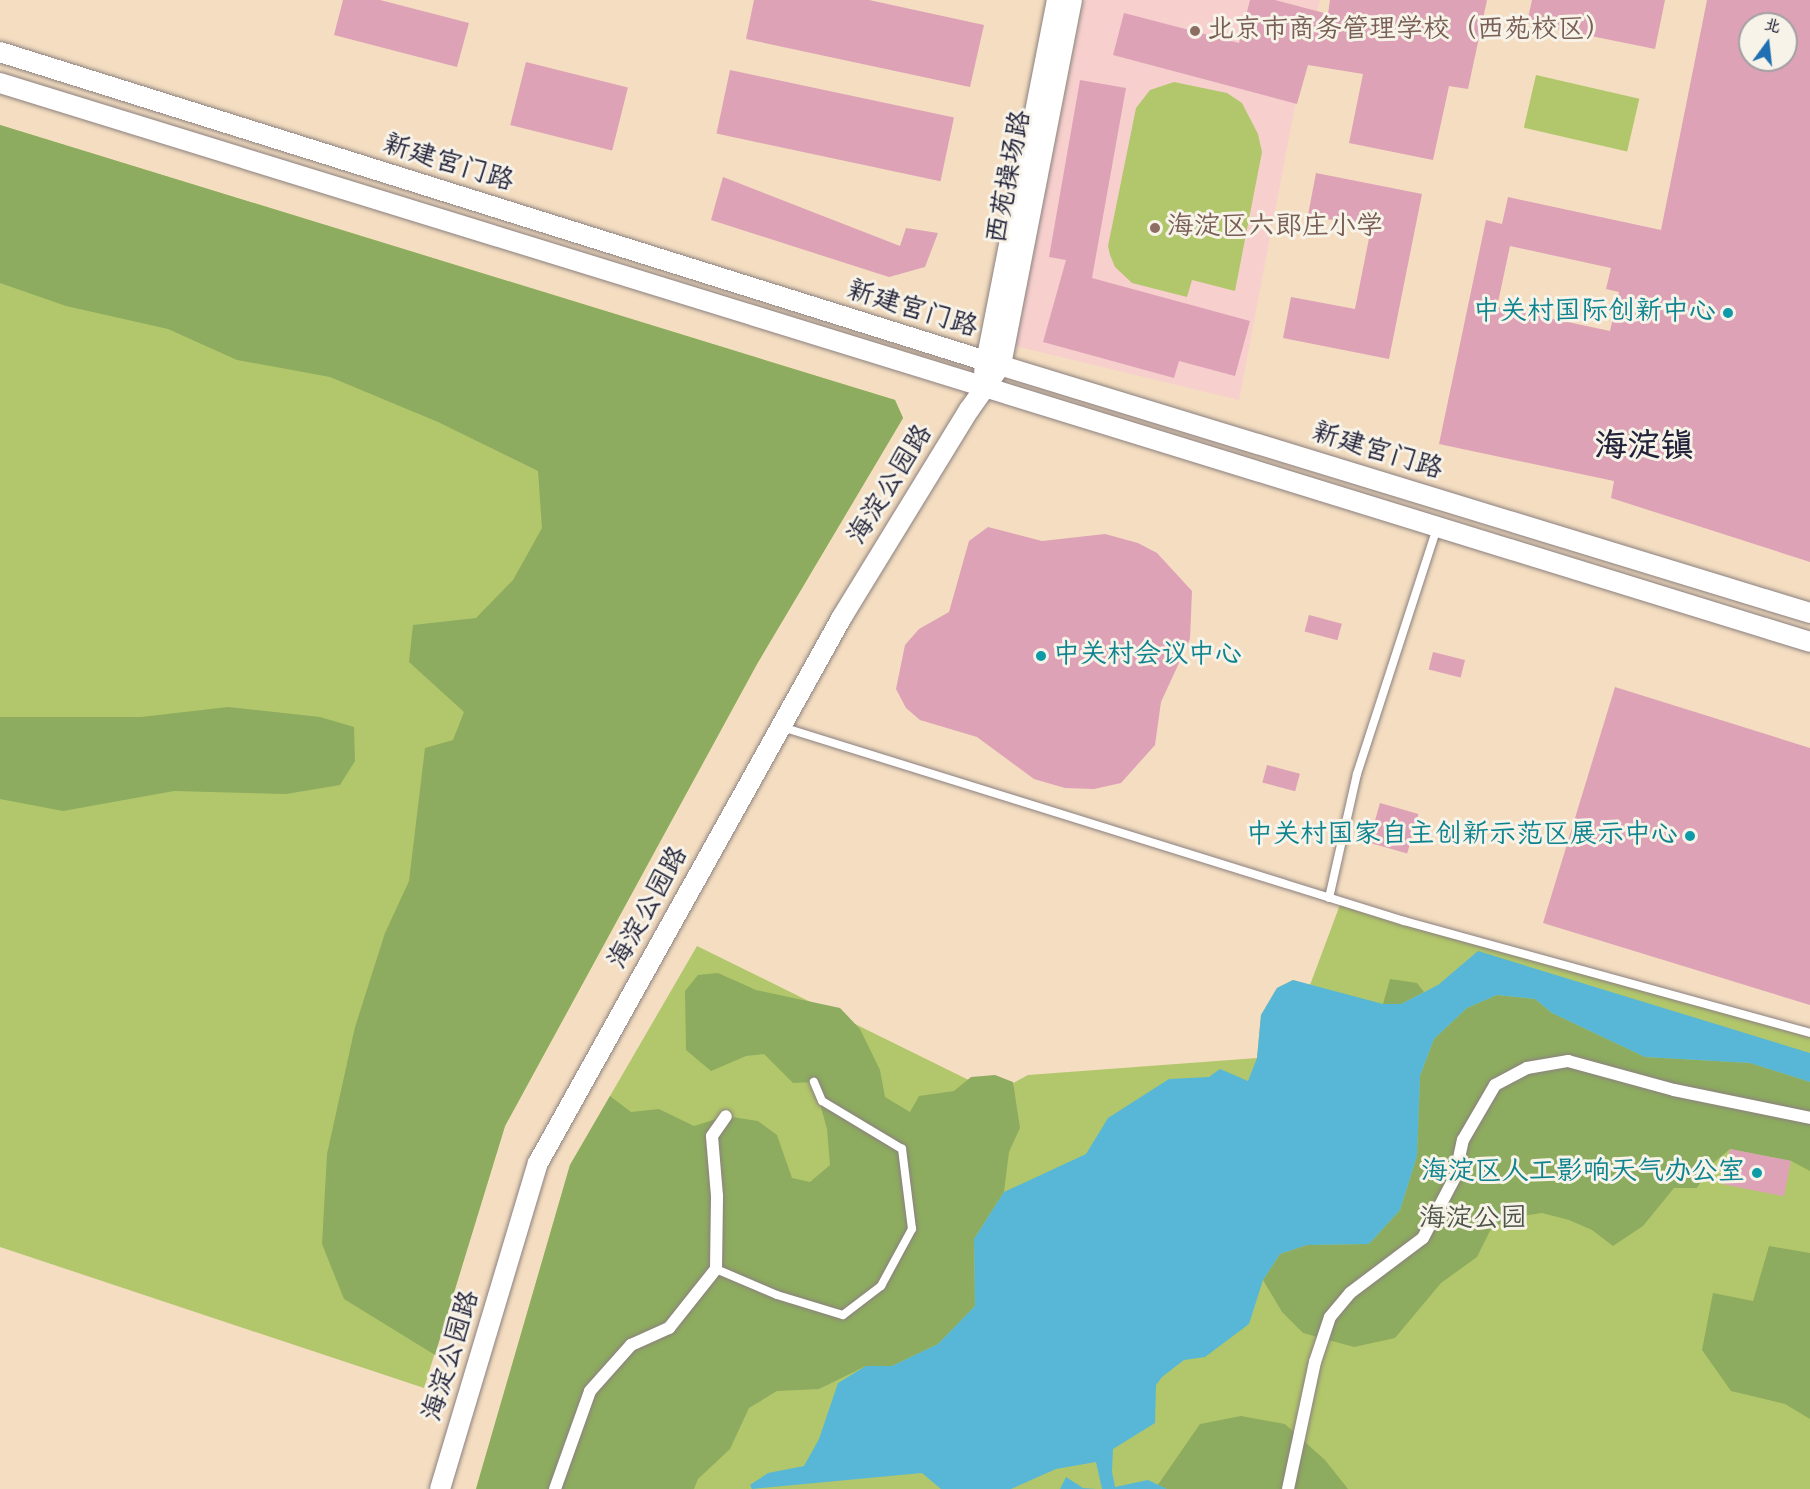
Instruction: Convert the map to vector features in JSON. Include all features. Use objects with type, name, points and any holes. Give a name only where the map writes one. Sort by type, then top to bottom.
[{"type":"street","name":"西苑操场路","points":[[992,363],[1057,0]]},
{"type":"street","name":"西苑操场路","points":[[992,363],[1072,0]]},
{"type":"street","name":"新建宫门路","points":[[0,52],[992,363],[1810,613]]},
{"type":"street","name":"新建宫门路","points":[[0,83],[985,390],[1810,642]]},
{"type":"street","name":"海淀公园路","points":[[440,1489],[538,1163],[842,617],[985,390],[992,363]]},
{"type":"street","points":[[1288,1489],[1315,1362],[1330,1317],[1350,1293],[1423,1238],[1455,1177],[1462,1140],[1495,1084],[1527,1068],[1568,1061],[1674,1090],[1810,1118]]},
{"type":"street","points":[[555,1489],[590,1391],[631,1345],[669,1328],[716,1269],[717,1196],[712,1136],[726,1116]]},
{"type":"lane","points":[[1329,898],[1357,774],[1437,528]]},
{"type":"lane","points":[[781,727],[1329,898],[1810,1033]]},
{"type":"lane","points":[[716,1269],[777,1295],[843,1315],[881,1286],[912,1229],[902,1149],[822,1101],[814,1082]]},
{"type":"shaded area","name":"海淀区六郎庄小学","points":[[1084,0],[1320,0],[1294,111],[1239,400],[1015,346]]},
{"type":"green space","points":[[1536,75],[1639,99],[1627,151],[1524,128]]},
{"type":"green space","points":[[1174,82],[1227,93],[1242,103],[1258,134],[1262,152],[1235,291],[1192,280],[1187,297],[1132,283],[1115,267],[1110,255],[1108,246],[1136,108],[1150,90]]},
{"type":"green space","points":[[0,125],[895,400],[903,418],[757,664],[505,1126],[424,1388],[0,1247]]},
{"type":"green space","points":[[0,125],[895,400],[903,418],[757,664],[505,1126],[435,1355],[344,1299],[322,1244],[327,1154],[355,1027],[385,933],[409,881],[425,748],[453,740],[464,712],[409,662],[413,625],[476,618],[513,580],[542,528],[538,471],[438,422],[330,377],[237,360],[168,329],[66,306],[0,283]]},
{"type":"green space","points":[[228,707],[320,717],[354,727],[355,761],[340,785],[286,794],[174,791],[63,811],[0,799],[0,717],[141,717]]},
{"type":"green space","name":"海淀公园","points":[[1341,902],[1810,1037],[1810,1489],[476,1489],[570,1165],[697,946],[995,1093],[1028,1075],[1257,1058],[1261,1015],[1277,988],[1293,980],[1310,985]]},
{"type":"green space","points":[[718,973],[756,990],[840,1008],[860,1029],[880,1070],[885,1097],[910,1112],[919,1096],[954,1091],[971,1077],[995,1075],[1013,1082],[1020,1128],[1009,1152],[1004,1192],[974,1239],[975,1306],[938,1344],[892,1366],[866,1366],[819,1389],[777,1391],[749,1408],[730,1449],[698,1479],[694,1489],[476,1489],[570,1165],[610,1096],[631,1112],[659,1109],[694,1126],[726,1116],[758,1121],[777,1135],[792,1178],[810,1182],[830,1165],[827,1129],[814,1082],[793,1083],[764,1054],[746,1056],[711,1071],[686,1050],[685,991],[698,975]]},
{"type":"green space","points":[[1390,979],[1417,983],[1424,992],[1401,1004],[1383,1004]]},
{"type":"green space","points":[[1497,995],[1535,999],[1552,1013],[1645,1057],[1750,1063],[1810,1082],[1810,1171],[1791,1161],[1730,1149],[1712,1164],[1697,1188],[1674,1188],[1643,1226],[1613,1246],[1592,1230],[1569,1220],[1542,1213],[1522,1216],[1492,1227],[1477,1257],[1441,1283],[1395,1338],[1354,1347],[1303,1333],[1282,1312],[1263,1280],[1280,1254],[1307,1245],[1369,1244],[1400,1210],[1417,1156],[1420,1076],[1434,1039],[1467,1008]]},
{"type":"green space","points":[[1769,1246],[1810,1253],[1810,1419],[1785,1404],[1731,1391],[1702,1350],[1713,1293],[1753,1301]]},
{"type":"green space","points":[[1241,1416],[1285,1424],[1325,1460],[1348,1489],[1155,1489],[1200,1424]]},
{"type":"water","points":[[1478,951],[1810,1053],[1810,1082],[1750,1063],[1645,1057],[1552,1013],[1535,999],[1497,995],[1467,1008],[1434,1039],[1420,1076],[1417,1156],[1400,1210],[1369,1244],[1307,1245],[1280,1254],[1263,1280],[1249,1324],[1205,1357],[1184,1360],[1162,1377],[1156,1385],[1155,1423],[1113,1449],[1112,1472],[1115,1487],[1148,1480],[1167,1489],[1102,1489],[1096,1462],[1056,1469],[1011,1489],[941,1489],[922,1473],[752,1489],[750,1485],[768,1473],[804,1466],[819,1439],[838,1383],[866,1366],[892,1366],[938,1344],[975,1306],[974,1239],[1004,1192],[1086,1154],[1108,1118],[1169,1079],[1209,1077],[1220,1069],[1248,1081],[1257,1058],[1261,1015],[1277,988],[1293,980],[1383,1004],[1401,1004],[1438,985]]},
{"type":"water","points":[[1066,1477],[1083,1488],[1097,1489],[1060,1489]]},
{"type":"building","points":[[343,0],[380,0],[469,23],[457,67],[334,35]]},
{"type":"building","points":[[754,0],[869,0],[984,25],[970,87],[746,39]]},
{"type":"building","points":[[1250,0],[1275,0],[1328,14],[1330,0],[1487,0],[1468,89],[1449,86],[1433,160],[1349,143],[1363,74],[1308,65],[1297,104],[1113,55],[1124,13],[1239,43]]},
{"type":"building","points":[[1532,0],[1665,0],[1655,49],[1527,23]]},
{"type":"building","name":"中关村国际创新中心","points":[[1707,0],[1810,0],[1810,562],[1611,498],[1614,481],[1439,444],[1486,220],[1502,224],[1508,197],[1661,230]],"holes":[[[1510,246],[1611,268],[1606,289],[1619,292],[1610,331],[1497,307]]]},
{"type":"building","points":[[526,62],[628,87],[612,150],[510,125]]},
{"type":"building","points":[[730,70],[954,118],[940,181],[716,134]]},
{"type":"building","points":[[1080,80],[1126,88],[1092,278],[1250,321],[1235,376],[1179,361],[1174,378],[1043,342],[1066,260],[1049,257]]},
{"type":"building","points":[[1316,173],[1422,194],[1389,359],[1283,338],[1291,297],[1355,309],[1371,228],[1308,215]]},
{"type":"building","points":[[723,177],[900,246],[906,228],[938,233],[925,267],[889,277],[711,220]]},
{"type":"building","name":"中关村会议中心","points":[[988,527],[1042,541],[1105,534],[1138,543],[1157,553],[1192,591],[1190,639],[1161,702],[1155,745],[1121,783],[1094,789],[1065,788],[1034,779],[977,737],[920,720],[906,708],[896,689],[905,645],[919,629],[949,612],[969,541]]},
{"type":"building","points":[[1309,615],[1342,624],[1337,640],[1305,631]]},
{"type":"building","points":[[1433,652],[1465,660],[1461,677],[1429,669]]},
{"type":"building","name":"中关村国家自主创新示范区展示中心","points":[[1615,687],[1810,748],[1810,1005],[1543,923]]},
{"type":"building","points":[[1267,765],[1300,774],[1295,791],[1262,782]]},
{"type":"building","points":[[1380,803],[1418,814],[1407,853],[1369,842]]},
{"type":"building","name":"海淀区人工影响天气办公室","points":[[1730,1149],[1791,1161],[1784,1196],[1723,1184]]},
{"type":"place","name":"北京市商务管理学校（西苑校区）","points":[[1195,31]]},
{"type":"place","name":"海淀区六郎庄小学","points":[[1155,228]]},
{"type":"place","name":"中关村国际创新中心","points":[[1728,313]]},
{"type":"place","name":"中关村会议中心","points":[[1041,656]]},
{"type":"place","name":"中关村国家自主创新示范区展示中心","points":[[1690,836]]},
{"type":"place","name":"海淀区人工影响天气办公室","points":[[1757,1173]]},
{"type":"district","name":"海淀镇","points":[[1644,449]]}]
